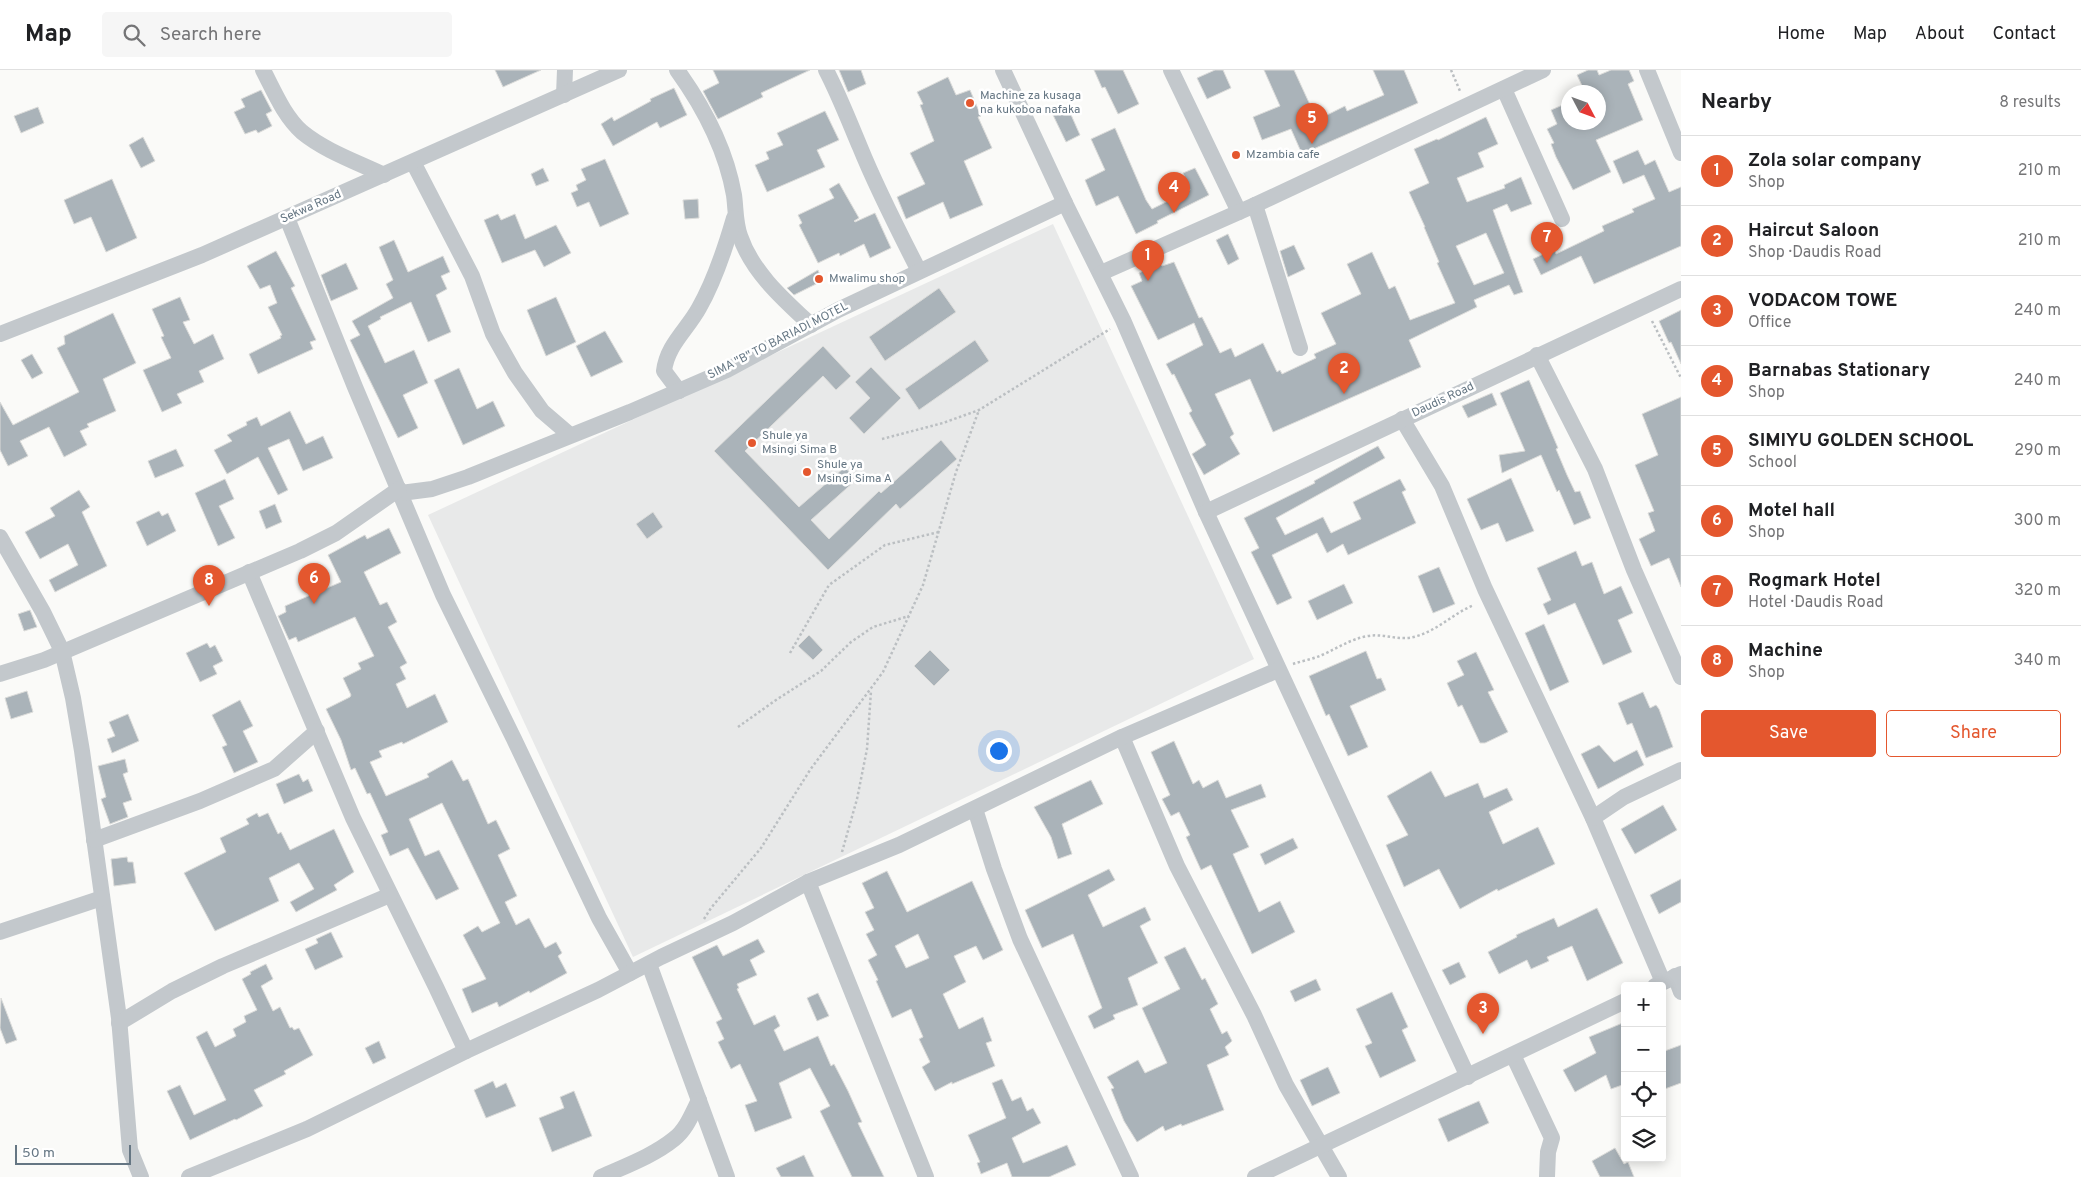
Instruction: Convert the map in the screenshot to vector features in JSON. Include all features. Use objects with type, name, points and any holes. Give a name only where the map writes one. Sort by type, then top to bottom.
[{"type":"street","points":[[263,70],[286,112],[302,131],[322,145],[384,175]]},
{"type":"street","points":[[564,95],[565,70]]},
{"type":"street","name":"Sekwa Road","points":[[0,334],[202,255],[619,70]]},
{"type":"street","points":[[677,70],[703,109],[719,147],[734,196],[734,216],[727,244],[699,308],[666,357],[664,371],[680,391]]},
{"type":"street","points":[[826,70],[842,102],[888,210],[919,271]]},
{"type":"street","points":[[1003,70],[1065,203],[1123,320],[1206,512],[1278,670],[1468,1077]]},
{"type":"street","points":[[1101,273],[1255,205],[1543,70]]},
{"type":"street","points":[[1647,70],[1681,153]]},
{"type":"street","points":[[1175,71],[1239,212]]},
{"type":"street","points":[[1504,88],[1562,219]]},
{"type":"street","points":[[413,162],[472,276],[493,334],[515,373],[542,411],[570,435]]},
{"type":"street","name":"SIMA \"B\" TO BARIADI MOTEL","points":[[400,491],[432,489],[468,477],[680,391],[727,370],[919,271],[1065,203]]},
{"type":"street","points":[[1255,205],[1300,348]]},
{"type":"street","points":[[734,216],[740,237],[764,277],[784,300],[811,325]]},
{"type":"street","points":[[287,218],[347,370],[443,595],[514,739],[598,918],[630,973]]},
{"type":"street","name":"Daudis Road","points":[[1206,512],[1681,289]]},
{"type":"street","points":[[1537,355],[1594,469],[1634,570],[1681,677]]},
{"type":"street","points":[[1402,419],[1442,486],[1490,598],[1669,979],[1681,992]]},
{"type":"street","points":[[0,674],[44,660],[300,551],[336,533],[400,491]]},
{"type":"street","points":[[0,537],[43,612],[62,651],[82,750],[120,1023],[130,1150],[140,1177]]},
{"type":"street","points":[[249,572],[353,818],[466,1051]]},
{"type":"street","points":[[189,1177],[307,1129],[466,1051],[598,990],[733,923],[808,882],[899,845],[1122,737],[1278,670]]},
{"type":"street","points":[[94,840],[200,801],[274,770],[317,731]]},
{"type":"street","points":[[1122,737],[1177,866],[1237,981],[1286,1085],[1339,1177]]},
{"type":"street","points":[[1593,818],[1624,797],[1681,770]]},
{"type":"street","points":[[975,809],[1020,939],[1131,1177]]},
{"type":"street","points":[[808,882],[926,1177]]},
{"type":"street","points":[[120,1023],[172,990],[223,966],[390,895]]},
{"type":"street","points":[[0,932],[102,898]]},
{"type":"street","points":[[648,964],[727,1177]]},
{"type":"street","points":[[1255,1177],[1621,1003]]},
{"type":"street","points":[[1513,1055],[1552,1138],[1548,1152],[1547,1177]]},
{"type":"street","points":[[606,1176],[675,1139],[688,1123],[699,1100]]},
{"type":"path","points":[[1451,70],[1467,106]]},
{"type":"path","points":[[1644,306],[1681,378]]},
{"type":"path","points":[[882,439],[943,423],[979,410],[1123,320]]},
{"type":"path","points":[[702,922],[711,908],[761,848],[816,762],[883,672],[924,585],[956,472],[979,410]]},
{"type":"path","points":[[790,653],[829,585],[885,545],[939,532]]},
{"type":"path","points":[[1278,670],[1309,658],[1320,656],[1356,638],[1381,634],[1401,639],[1425,634],[1464,609],[1490,598]]},
{"type":"path","points":[[738,727],[822,671],[851,642],[866,632],[909,616]]},
{"type":"path","points":[[837,870],[857,799],[867,749],[871,690]]},
{"type":"shaded area","points":[[1053,224],[1254,659],[633,957],[428,515]]},
{"type":"building","points":[[495,70],[541,70],[503,87]]},
{"type":"building","points":[[713,70],[810,70],[761,93],[763,97],[718,119],[703,91],[719,83]]},
{"type":"building","points":[[839,70],[861,70],[866,84],[848,92]]},
{"type":"building","points":[[1094,70],[1123,70],[1139,104],[1118,114],[1105,87],[1102,88]]},
{"type":"building","points":[[1215,70],[1223,70],[1231,88],[1207,99],[1197,78]]},
{"type":"building","points":[[1264,70],[1294,70],[1317,120],[1345,106],[1347,111],[1384,95],[1373,70],[1404,70],[1418,103],[1302,154],[1291,129],[1262,140],[1253,117],[1280,106]]},
{"type":"building","points":[[1588,70],[1597,70],[1599,75],[1611,70],[1629,70],[1634,81],[1628,84],[1643,120],[1596,140],[1611,172],[1573,190],[1551,144],[1554,143],[1547,129],[1557,124],[1551,110],[1561,106],[1561,130],[1606,130],[1606,85],[1582,85],[1577,75]]},
{"type":"building","points":[[948,77],[956,95],[970,90],[981,116],[978,117],[992,148],[964,161],[983,205],[950,219],[943,202],[906,219],[897,197],[925,184],[910,153],[934,141],[920,105],[923,104],[917,92]]},
{"type":"building","points":[[674,88],[687,115],[660,128],[657,122],[613,146],[601,124],[612,117],[614,121],[651,101],[650,99]]},
{"type":"building","points":[[261,90],[272,111],[266,114],[272,126],[258,133],[256,130],[245,134],[234,112],[245,107],[241,99]]},
{"type":"building","points":[[38,107],[44,123],[21,133],[14,116]]},
{"type":"building","points":[[1068,108],[1080,135],[1066,142],[1053,115]]},
{"type":"building","points":[[825,111],[839,140],[817,150],[825,167],[767,192],[755,165],[769,159],[766,152],[783,145],[777,133]]},
{"type":"building","points":[[1486,117],[1498,144],[1478,153],[1484,167],[1457,178],[1467,202],[1505,188],[1504,185],[1521,177],[1532,204],[1511,212],[1507,204],[1493,210],[1523,292],[1514,295],[1509,285],[1474,300],[1477,307],[1409,340],[1421,367],[1273,432],[1250,379],[1215,394],[1234,434],[1230,437],[1240,454],[1204,475],[1192,454],[1206,445],[1189,413],[1192,411],[1174,374],[1172,375],[1166,364],[1203,345],[1194,323],[1158,340],[1131,286],[1142,281],[1139,273],[1160,264],[1162,266],[1174,262],[1199,318],[1202,317],[1220,353],[1231,348],[1235,357],[1263,343],[1277,372],[1280,370],[1282,374],[1316,358],[1314,354],[1336,344],[1321,313],[1361,294],[1347,264],[1372,252],[1389,289],[1395,286],[1410,320],[1455,303],[1409,192],[1429,183],[1414,149],[1438,140]],"holes":[[[1486,233],[1504,273],[1474,285],[1456,246]]]},
{"type":"building","points":[[1115,128],[1146,200],[1152,209],[1190,190],[1183,173],[1195,168],[1209,195],[1157,221],[1158,223],[1136,234],[1118,196],[1096,206],[1085,180],[1105,170],[1091,139]]},
{"type":"building","points":[[143,137],[155,161],[141,168],[129,145]]},
{"type":"building","points":[[1638,150],[1645,165],[1655,160],[1669,192],[1681,187],[1681,246],[1594,284],[1581,256],[1541,275],[1533,259],[1554,249],[1556,254],[1604,231],[1602,226],[1634,212],[1632,209],[1655,199],[1644,175],[1623,184],[1613,161]]},
{"type":"building","points":[[605,159],[629,214],[600,227],[589,202],[577,207],[571,193],[578,190],[576,185],[586,180],[581,169]]},
{"type":"building","points":[[543,168],[549,181],[536,186],[531,174]]},
{"type":"building","points":[[112,179],[137,238],[106,252],[91,217],[74,224],[64,200]]},
{"type":"building","points":[[839,183],[859,218],[854,221],[875,213],[891,248],[870,258],[864,244],[840,256],[839,253],[818,263],[799,225],[802,223],[798,215],[834,198],[829,189]]},
{"type":"building","points":[[698,199],[699,218],[685,219],[683,200]]},
{"type":"building","points":[[498,214],[501,220],[515,214],[525,239],[556,225],[571,253],[544,267],[535,250],[502,263],[484,220]]},
{"type":"building","points":[[1228,234],[1239,259],[1228,265],[1216,240]]},
{"type":"building","points":[[394,240],[408,272],[443,256],[450,272],[441,276],[447,289],[436,295],[451,332],[428,342],[411,302],[380,317],[381,319],[368,326],[385,363],[414,350],[428,383],[403,395],[418,428],[398,438],[350,340],[360,335],[352,321],[393,298],[386,284],[393,280],[379,247]]},
{"type":"building","points":[[1294,245],[1305,269],[1288,277],[1280,251]]},
{"type":"building","points":[[276,251],[295,286],[291,288],[316,340],[310,342],[313,349],[258,374],[249,354],[281,338],[280,336],[282,335],[268,307],[277,303],[270,285],[260,289],[247,266]]},
{"type":"building","points":[[346,263],[358,289],[331,301],[321,275]]},
{"type":"building","points":[[818,270],[822,281],[794,295],[787,288]]},
{"type":"building","points":[[939,288],[956,312],[885,361],[869,337]]},
{"type":"building","points":[[180,297],[190,320],[183,322],[194,344],[213,334],[224,359],[199,371],[204,382],[177,394],[182,403],[162,412],[143,370],[171,358],[161,337],[164,336],[152,309]]},
{"type":"building","points":[[556,297],[576,342],[546,356],[527,310]]},
{"type":"building","points":[[1681,310],[1681,364],[1659,321]]},
{"type":"building","points":[[113,313],[136,363],[103,379],[116,411],[87,424],[89,427],[80,431],[87,445],[64,457],[49,427],[20,441],[28,456],[8,466],[0,450],[0,402],[13,425],[79,392],[57,348],[65,344],[64,336]]},
{"type":"building","points":[[605,331],[623,362],[591,377],[576,346]]},
{"type":"building","points":[[975,340],[989,361],[919,410],[905,389]]},
{"type":"building","points":[[823,346],[851,376],[836,390],[823,376],[745,451],[799,507],[845,467],[856,480],[811,520],[829,539],[879,491],[881,493],[941,440],[957,459],[900,509],[896,504],[828,570],[714,451]]},
{"type":"building","points":[[32,354],[43,373],[32,379],[21,360]]},
{"type":"building","points":[[871,367],[901,398],[864,434],[849,418],[870,398],[855,382]]},
{"type":"building","points":[[459,368],[477,409],[493,401],[505,426],[463,445],[434,380]]},
{"type":"building","points":[[1529,380],[1558,448],[1556,449],[1567,475],[1575,492],[1580,491],[1591,518],[1574,525],[1541,455],[1502,473],[1499,455],[1525,451],[1500,393]]},
{"type":"building","points":[[1492,393],[1497,405],[1468,418],[1462,406]]},
{"type":"building","points":[[1681,397],[1681,587],[1669,558],[1651,566],[1639,539],[1655,531],[1648,513],[1654,511],[1635,465],[1658,455],[1642,414]]},
{"type":"building","points":[[290,411],[306,444],[323,436],[333,458],[303,471],[289,439],[268,448],[288,490],[278,495],[258,457],[227,474],[214,450],[232,441],[227,435],[247,425],[246,422],[257,417],[261,426]]},
{"type":"building","points":[[1378,446],[1385,458],[1276,518],[1285,535],[1323,517],[1331,533],[1361,519],[1353,502],[1400,479],[1406,490],[1402,492],[1416,523],[1348,555],[1343,544],[1327,553],[1317,533],[1272,555],[1292,598],[1277,605],[1251,552],[1259,548],[1244,518],[1315,483],[1314,481]]},
{"type":"building","points":[[176,449],[184,466],[155,478],[148,461]]},
{"type":"building","points":[[1511,478],[1534,531],[1506,542],[1498,523],[1481,530],[1467,499]]},
{"type":"building","points":[[225,479],[234,499],[219,506],[235,538],[218,546],[195,493]]},
{"type":"building","points":[[79,490],[90,507],[82,512],[107,566],[55,592],[49,580],[78,565],[68,544],[40,559],[25,532],[55,516],[50,508]]},
{"type":"building","points":[[275,504],[282,522],[266,529],[259,511]]},
{"type":"building","points":[[159,511],[162,516],[168,513],[176,531],[147,546],[136,522]]},
{"type":"building","points":[[653,512],[663,527],[647,539],[636,524]]},
{"type":"building","points":[[389,528],[401,553],[364,572],[380,605],[387,602],[397,622],[388,627],[407,663],[400,667],[406,679],[396,684],[407,708],[435,694],[448,722],[403,744],[402,742],[379,751],[382,757],[370,762],[386,796],[429,777],[427,774],[452,760],[463,781],[468,779],[488,824],[496,820],[510,849],[498,855],[517,896],[505,902],[516,925],[529,918],[545,948],[556,942],[562,953],[558,956],[567,973],[499,1007],[497,1002],[472,1013],[462,989],[486,979],[463,935],[478,926],[482,932],[500,923],[442,803],[409,819],[425,856],[439,850],[459,889],[436,900],[408,848],[390,856],[381,835],[388,832],[370,793],[367,794],[355,768],[351,770],[341,740],[326,709],[350,697],[351,695],[343,678],[361,669],[358,663],[374,656],[355,617],[298,642],[296,637],[289,640],[278,616],[286,612],[285,606],[341,582],[328,555],[365,535],[367,539]]},
{"type":"building","points":[[1576,551],[1582,566],[1592,562],[1604,594],[1621,586],[1633,613],[1618,620],[1632,652],[1603,665],[1575,603],[1548,615],[1543,604],[1551,600],[1537,568]]},
{"type":"building","points":[[1439,567],[1455,604],[1433,613],[1418,576]]},
{"type":"building","points":[[1344,584],[1353,603],[1317,620],[1308,601]]},
{"type":"building","points":[[30,610],[37,627],[24,631],[18,614]]},
{"type":"building","points":[[1544,624],[1569,682],[1550,691],[1525,633]]},
{"type":"building","points":[[809,635],[823,650],[813,660],[798,646]]},
{"type":"building","points":[[207,643],[210,648],[215,645],[223,661],[213,666],[217,674],[200,682],[186,653]]},
{"type":"building","points":[[930,650],[950,670],[934,686],[914,666]]},
{"type":"building","points":[[1366,651],[1377,679],[1381,678],[1386,690],[1350,706],[1368,747],[1348,756],[1329,714],[1326,716],[1309,676]]},
{"type":"building","points":[[1476,652],[1494,690],[1488,692],[1508,732],[1485,743],[1480,743],[1462,705],[1458,707],[1447,683],[1464,675],[1457,661]]},
{"type":"building","points":[[27,691],[33,712],[11,719],[5,698]]},
{"type":"building","points":[[1643,692],[1650,708],[1656,705],[1659,709],[1673,747],[1646,758],[1632,723],[1627,725],[1618,703]]},
{"type":"building","points":[[240,700],[253,726],[243,731],[258,762],[234,773],[222,747],[227,745],[212,715]]},
{"type":"building","points":[[128,714],[139,741],[112,753],[107,739],[115,736],[109,722]]},
{"type":"building","points":[[1174,741],[1193,784],[1199,780],[1203,788],[1218,780],[1226,798],[1261,784],[1266,797],[1231,810],[1249,847],[1233,854],[1259,912],[1280,901],[1295,932],[1252,954],[1211,865],[1201,870],[1186,837],[1190,835],[1179,812],[1171,816],[1162,799],[1170,795],[1151,752]]},
{"type":"building","points":[[1599,745],[1614,762],[1637,750],[1644,765],[1598,789],[1581,754]]},
{"type":"building","points":[[125,759],[128,772],[123,774],[132,800],[123,803],[128,817],[110,824],[101,799],[106,797],[98,766]]},
{"type":"building","points":[[1431,771],[1445,797],[1478,783],[1484,798],[1507,788],[1513,800],[1489,812],[1503,844],[1538,827],[1555,864],[1498,891],[1497,889],[1460,909],[1439,869],[1404,887],[1386,845],[1408,835],[1387,796]]},
{"type":"building","points":[[299,774],[303,782],[308,779],[313,791],[284,804],[276,784]]},
{"type":"building","points":[[1091,780],[1103,804],[1062,824],[1072,854],[1058,859],[1051,837],[1034,807]]},
{"type":"building","points":[[1663,805],[1677,830],[1635,854],[1621,829]]},
{"type":"building","points":[[257,813],[259,817],[268,813],[278,834],[281,832],[290,850],[334,829],[354,872],[334,885],[337,890],[296,912],[290,902],[314,889],[299,863],[269,878],[279,901],[215,931],[184,873],[226,852],[220,838],[249,824],[246,819]]},
{"type":"building","points":[[1293,838],[1298,848],[1265,865],[1260,854]]},
{"type":"building","points":[[127,857],[128,862],[133,862],[136,883],[114,886],[111,859]]},
{"type":"building","points":[[1109,869],[1115,880],[1088,895],[1103,927],[1145,907],[1151,920],[1140,926],[1158,963],[1128,978],[1138,1005],[1113,1015],[1115,1019],[1094,1029],[1088,1016],[1102,1008],[1073,934],[1042,948],[1025,910]]},
{"type":"building","points":[[887,871],[907,912],[972,881],[1003,950],[983,960],[976,946],[954,956],[966,982],[943,994],[959,1029],[983,1017],[992,1041],[986,1043],[995,1066],[952,1084],[952,1082],[935,1091],[922,1067],[930,1062],[919,1039],[923,1037],[911,1009],[892,1018],[876,981],[878,980],[868,960],[877,955],[866,934],[874,930],[865,912],[874,908],[862,883]],"holes":[[[918,934],[929,958],[906,968],[895,946]]]},
{"type":"building","points":[[1681,879],[1681,902],[1659,914],[1650,895]]},
{"type":"building","points":[[1597,908],[1623,963],[1587,981],[1572,946],[1547,957],[1549,961],[1531,969],[1527,960],[1499,974],[1488,952],[1517,937],[1516,935],[1554,918],[1558,927]]},
{"type":"building","points":[[331,932],[343,957],[315,970],[305,949],[318,943],[316,939]]},
{"type":"building","points":[[758,939],[765,952],[750,960],[757,975],[737,984],[739,988],[737,989],[754,1025],[775,1015],[780,1026],[774,1030],[784,1051],[818,1036],[831,1066],[834,1064],[848,1091],[862,1122],[858,1123],[884,1177],[852,1177],[820,1111],[830,1106],[810,1068],[779,1083],[792,1118],[755,1132],[745,1105],[757,1101],[740,1064],[731,1069],[718,1042],[724,1039],[716,1022],[722,1019],[692,957],[717,945],[723,956]]},
{"type":"building","points":[[1185,947],[1202,980],[1205,978],[1218,1004],[1210,1009],[1222,1034],[1227,1031],[1232,1041],[1225,1047],[1229,1055],[1207,1065],[1224,1110],[1165,1131],[1163,1126],[1137,1142],[1124,1121],[1111,1089],[1114,1088],[1107,1077],[1138,1060],[1145,1073],[1167,1063],[1142,1008],[1180,989],[1164,957]]},
{"type":"building","points":[[1459,962],[1466,977],[1450,985],[1442,970]]},
{"type":"building","points":[[266,964],[273,979],[261,986],[273,1011],[280,1007],[290,1028],[292,1027],[294,1030],[299,1028],[313,1055],[284,1071],[286,1074],[254,1090],[263,1106],[190,1140],[167,1091],[180,1085],[194,1115],[226,1100],[196,1037],[207,1031],[215,1047],[236,1036],[233,1029],[246,1022],[244,1016],[257,1010],[242,979],[251,974],[250,972]]},
{"type":"building","points":[[1316,979],[1321,990],[1295,1002],[1290,991]]},
{"type":"building","points":[[1392,992],[1408,1027],[1402,1030],[1416,1061],[1380,1078],[1365,1046],[1372,1043],[1356,1009]]},
{"type":"building","points":[[818,993],[829,1016],[817,1021],[807,998]]},
{"type":"building","points":[[1,998],[17,1040],[6,1044],[0,1028]]},
{"type":"building","points":[[1621,1024],[1621,1085],[1611,1089],[1606,1075],[1575,1092],[1563,1070],[1596,1053],[1589,1037]]},
{"type":"building","points":[[379,1041],[386,1058],[373,1064],[365,1048]]},
{"type":"building","points":[[1681,1045],[1681,1083],[1666,1089],[1666,1072],[1666,1051]]},
{"type":"building","points":[[1328,1067],[1340,1093],[1312,1106],[1300,1080]]},
{"type":"building","points":[[1002,1079],[1012,1101],[1021,1097],[1027,1111],[1033,1108],[1041,1123],[1012,1138],[1023,1163],[1067,1145],[1076,1165],[1049,1177],[1012,1177],[1007,1163],[981,1174],[977,1163],[980,1162],[968,1135],[1006,1118],[992,1083]]},
{"type":"building","points":[[493,1081],[496,1088],[506,1083],[516,1106],[486,1118],[474,1090]]},
{"type":"building","points":[[574,1091],[592,1136],[552,1152],[539,1118],[564,1108],[560,1097]]},
{"type":"building","points":[[1479,1101],[1489,1123],[1448,1142],[1438,1119]]},
{"type":"building","points":[[1615,1148],[1621,1162],[1624,1164],[1628,1162],[1634,1177],[1600,1177],[1592,1161]]},
{"type":"building","points":[[804,1155],[814,1177],[781,1177],[776,1168]]},
{"type":"place","name":"Machine za kusaga na kukoboa nafaka","points":[[970,103]]},
{"type":"place","name":"SIMIYU GOLDEN SCHOOL","points":[[1312,144]]},
{"type":"place","name":"Mzambia cafe","points":[[1236,155]]},
{"type":"place","name":"Barnabas Stationary","points":[[1174,213]]},
{"type":"place","name":"Rogmark Hotel","points":[[1547,263]]},
{"type":"place","name":"Mwalimu shop","points":[[819,279]]},
{"type":"place","name":"Zola solar company","points":[[1148,281]]},
{"type":"place","name":"Haircut Saloon","points":[[1344,394]]},
{"type":"place","name":"Shule ya Msingi Sima B","points":[[752,443]]},
{"type":"place","name":"Shule ya Msingi Sima A","points":[[807,472]]},
{"type":"place","name":"Motel hall","points":[[314,604]]},
{"type":"place","name":"Machine","points":[[209,606]]},
{"type":"place","name":"VODACOM TOWE","points":[[1483,1034]]}]
